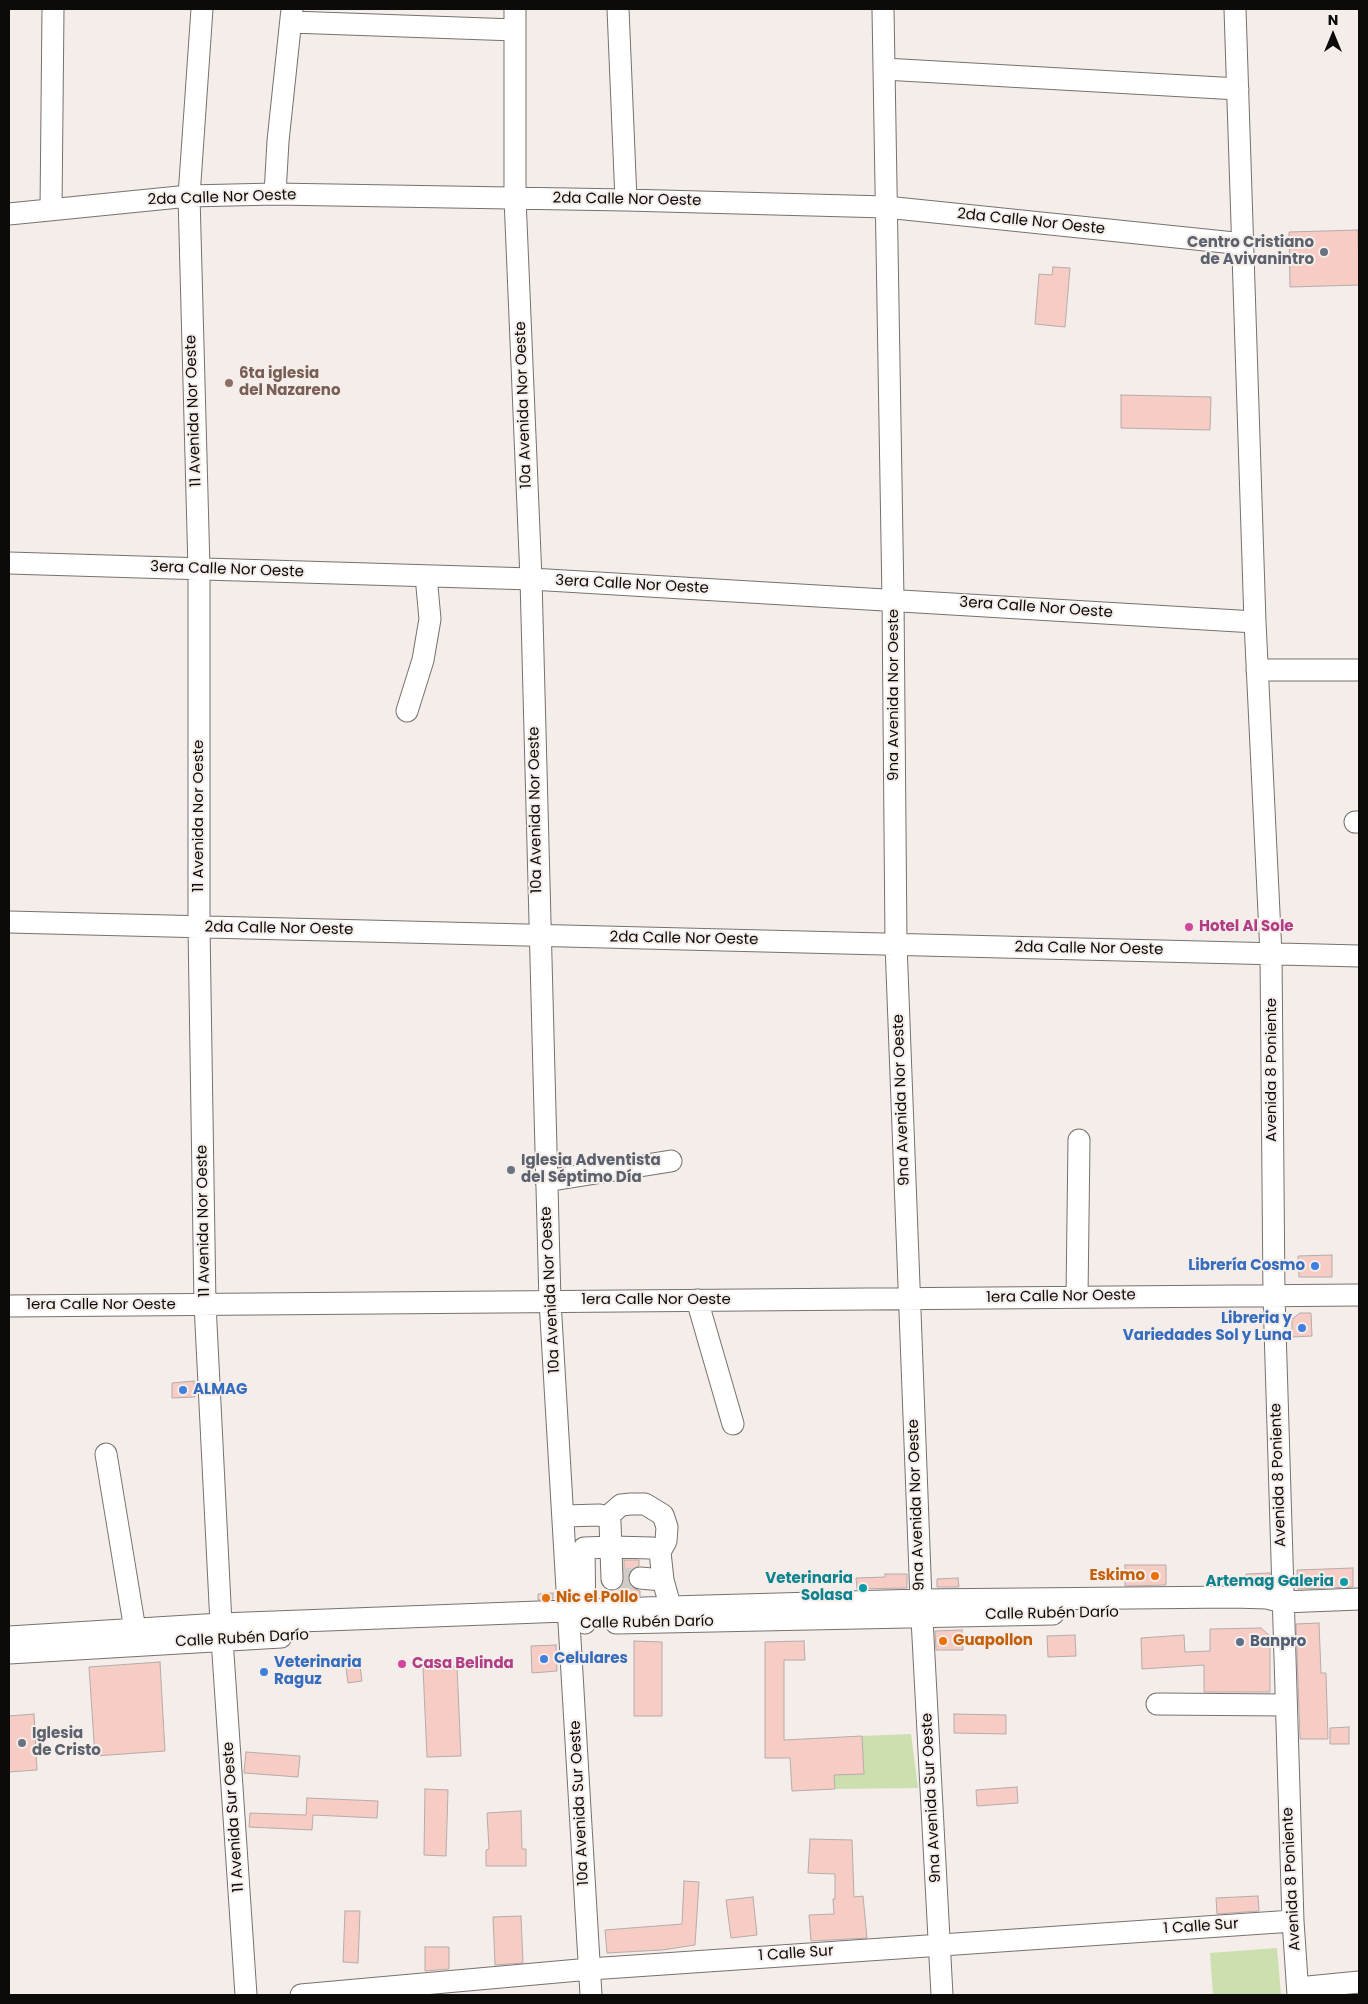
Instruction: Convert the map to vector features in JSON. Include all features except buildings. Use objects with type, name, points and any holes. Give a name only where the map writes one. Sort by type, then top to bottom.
[{"type":"street","points":[[50,210],[53,9]]},
{"type":"street","name":"11 Avenida Nor Oeste","points":[[202,9],[189,196],[198,569],[198,927],[205,1304],[222,1632]]},
{"type":"street","name":"10a Avenida Nor Oeste","points":[[515,9],[515,198],[531,579],[550,1301],[573,1516],[577,1617]]},
{"type":"street","points":[[618,9],[626,200]]},
{"type":"street","name":"9na Avenida Nor Oeste","points":[[883,9],[893,599],[896,944],[921,1608]]},
{"type":"street","name":"Avenida 8 Poniente","points":[[1235,9],[1255,622],[1271,954],[1274,1295],[1292,1921],[1298,1992]]},
{"type":"street","points":[[275,194],[278,141],[292,15],[515,30]]},
{"type":"street","points":[[884,69],[1238,89]]},
{"type":"street","name":"2da Calle Nor Oeste","points":[[9,214],[189,196],[275,194],[626,200],[886,207],[1244,244]]},
{"type":"street","name":"3era Calle Nor Oeste","points":[[9,563],[531,579],[1255,622]]},
{"type":"street","points":[[408,711],[423,660],[430,619],[426,576]]},
{"type":"street","points":[[1257,670],[1359,670]]},
{"type":"street","name":"2da Calle Nor Oeste","points":[[9,922],[1359,956]]},
{"type":"street","points":[[1077,1297],[1078,1140]]},
{"type":"street","points":[[546,1181],[671,1161]]},
{"type":"street","name":"1era Calle Nor Oeste","points":[[9,1306],[1359,1295]]},
{"type":"street","points":[[697,1300],[733,1424]]},
{"type":"street","points":[[106,1454],[136,1637]]},
{"type":"street","points":[[607,1517],[621,1506],[631,1504],[645,1504],[663,1515],[668,1527],[666,1541],[660,1552],[663,1580],[673,1614]]},
{"type":"street","points":[[599,1514],[607,1517],[610,1522],[616,1579],[576,1576],[584,1548],[573,1516],[599,1514]]},
{"type":"street","points":[[584,1548],[652,1548],[660,1552]]},
{"type":"street","points":[[640,1578],[663,1580]]},
{"type":"street","name":"Calle Rubén Darío","points":[[9,1637],[136,1637],[673,1614],[1156,1605],[1267,1598],[1283,1602],[1359,1599]]},
{"type":"street","name":"9na Avenida Sur Oeste","points":[[921,1608],[942,1995]]},
{"type":"street","name":"10a Avenida Sur Oeste","points":[[577,1617],[591,1995]]},
{"type":"street","name":"11 Avenida Sur Oeste","points":[[222,1632],[246,1995]]},
{"type":"street","name":"Calle Rubén Darío","points":[[9,1653],[136,1637]]},
{"type":"street","points":[[1157,1704],[1286,1705]]},
{"type":"street","name":"1 Calle Sur","points":[[301,1995],[590,1970],[940,1944],[1292,1921]]},
{"type":"street","points":[[1298,1992],[1359,1982]]},
{"type":"green space","points":[[911,1734],[918,1788],[835,1789],[834,1775],[864,1774],[862,1736]]},
{"type":"green space","points":[[1277,1948],[1281,1995],[1213,1995],[1210,1953]]},
{"type":"tunnel","points":[[619,1579],[640,1578]]},
{"type":"place","name":"Centro Cristiano de Avivanintro","points":[[1324,252]]},
{"type":"place","name":"6ta iglesia del Nazareno","points":[[229,383]]},
{"type":"place","name":"Hotel Al Sole","points":[[1189,927]]},
{"type":"place","name":"Iglesia Adventista del Séptimo Día","points":[[511,1170]]},
{"type":"place","name":"Librería Cosmo","points":[[1315,1266]]},
{"type":"place","name":"Libreria y Variedades Sol y Luna","points":[[1302,1328]]},
{"type":"place","name":"ALMAG","points":[[183,1390]]},
{"type":"place","name":"Eskimo","points":[[1155,1576]]},
{"type":"place","name":"Artemag Galeria","points":[[1344,1582]]},
{"type":"place","name":"Veterinaria Solasa","points":[[863,1588]]},
{"type":"place","name":"Nic el Pollo","points":[[546,1598]]},
{"type":"place","name":"Guapollon","points":[[943,1641]]},
{"type":"place","name":"Banpro","points":[[1240,1642]]},
{"type":"place","name":"Celulares","points":[[544,1659]]},
{"type":"place","name":"Casa Belinda","points":[[402,1664]]},
{"type":"place","name":"Veterinaria Raguz","points":[[264,1672]]},
{"type":"place","name":"Iglesia de Cristo","points":[[22,1743]]}]
